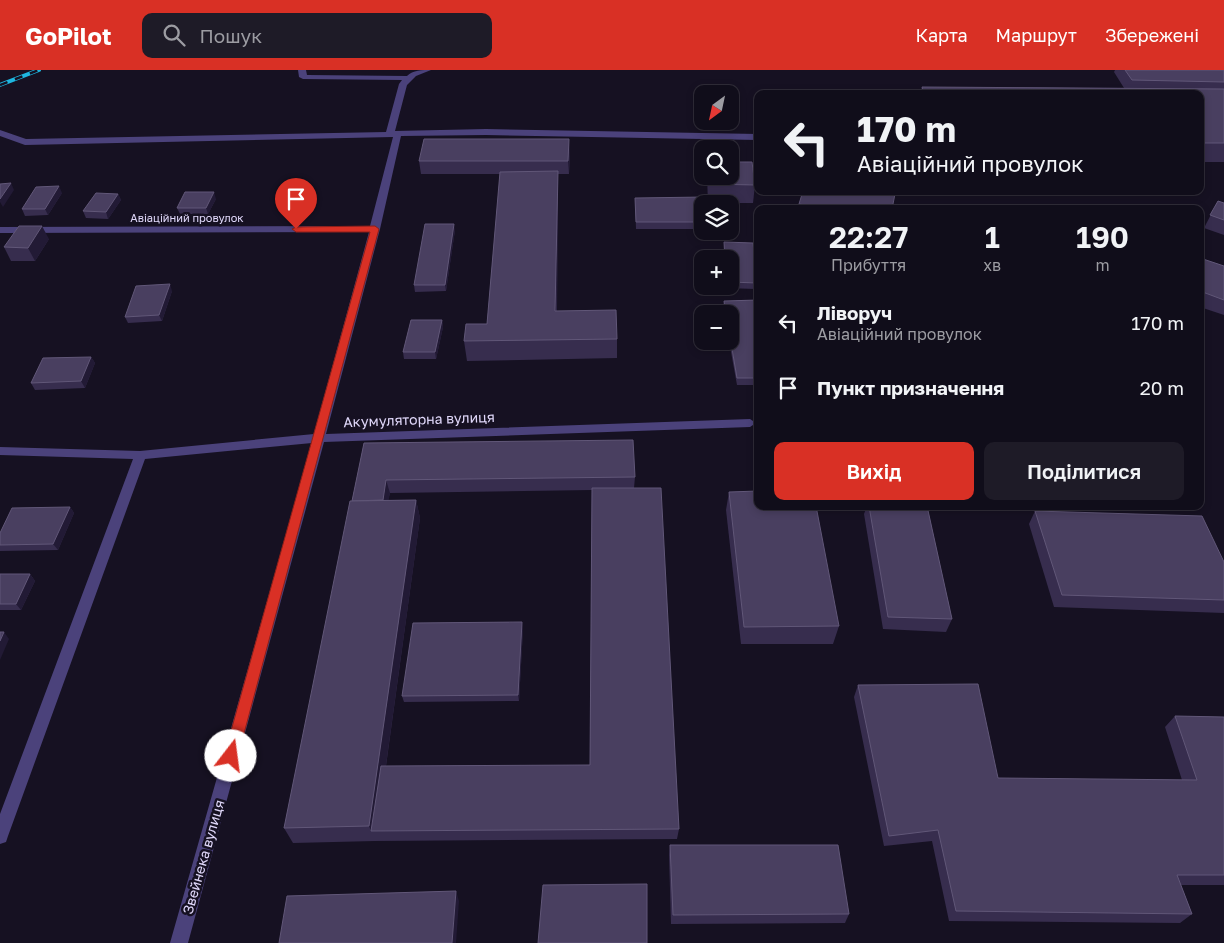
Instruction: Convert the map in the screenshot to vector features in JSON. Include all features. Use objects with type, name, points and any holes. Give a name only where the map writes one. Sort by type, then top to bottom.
[{"type":"street","points":[[302,70],[303,77],[409,78],[413,74],[428,70]]},
{"type":"street","name":"Звейнека вулиця","points":[[179,943],[375,229],[403,84],[409,78]]},
{"type":"street","points":[[0,133],[25,142],[394,133],[589,132],[754,137]]},
{"type":"street","name":"Авіаційний провулок","points":[[0,230],[375,229]]},
{"type":"street","name":"Акумуляторна вулиця","points":[[0,451],[140,455],[319,438],[750,422]]},
{"type":"street","points":[[0,836],[140,455]]},
{"type":"building","points":[[1125,70],[1224,70],[1224,82],[1132,80]]},
{"type":"building","points":[[922,87],[1224,89],[1224,143],[1204,143],[1204,90],[923,90]]},
{"type":"building","points":[[424,139],[569,139],[568,161],[419,161]]},
{"type":"building","points":[[739,162],[752,162],[754,185],[739,185]]},
{"type":"building","points":[[558,171],[555,311],[616,310],[617,339],[464,341],[466,324],[487,324],[500,172]]},
{"type":"building","points":[[11,183],[0,199],[0,184]]},
{"type":"building","points":[[59,186],[45,209],[22,209],[36,187]]},
{"type":"building","points":[[185,192],[214,192],[206,208],[177,208]]},
{"type":"building","points":[[96,193],[118,194],[106,212],[83,211]]},
{"type":"building","points":[[802,195],[895,195],[893,205],[799,204]]},
{"type":"building","points":[[694,197],[694,222],[636,222],[635,198]]},
{"type":"building","points":[[1218,201],[1224,203],[1224,220],[1210,215]]},
{"type":"building","points":[[425,224],[454,224],[445,285],[414,285]]},
{"type":"building","points":[[19,226],[42,226],[28,248],[4,247]]},
{"type":"building","points":[[724,242],[753,243],[754,283],[739,282],[739,250],[724,250]]},
{"type":"building","points":[[1204,259],[1224,266],[1224,300],[1204,292]]},
{"type":"building","points":[[170,284],[159,315],[125,317],[136,286]]},
{"type":"building","points":[[754,300],[754,378],[737,378],[732,350],[739,350],[739,305],[725,305],[724,301]]},
{"type":"building","points":[[411,320],[442,320],[435,352],[403,352]]},
{"type":"building","points":[[91,357],[81,381],[31,383],[43,358]]},
{"type":"building","points":[[633,440],[635,477],[386,480],[383,500],[352,501],[364,443]]},
{"type":"building","points":[[592,488],[661,488],[679,829],[371,831],[381,766],[590,765]]},
{"type":"building","points":[[754,491],[754,510],[817,510],[839,626],[744,627],[729,492]]},
{"type":"building","points":[[416,500],[369,826],[284,828],[350,501]]},
{"type":"building","points":[[70,507],[53,544],[0,545],[0,533],[12,508]]},
{"type":"building","points":[[870,510],[928,510],[952,619],[888,617]]},
{"type":"building","points":[[1035,511],[1202,516],[1224,562],[1224,600],[1062,595]]},
{"type":"building","points":[[0,574],[30,574],[16,604],[0,604]]},
{"type":"building","points":[[522,622],[518,695],[402,696],[413,623]]},
{"type":"building","points":[[0,632],[4,632],[0,641]]},
{"type":"building","points":[[978,684],[998,778],[1197,780],[1175,716],[1224,717],[1224,875],[1177,875],[1192,914],[956,911],[938,830],[889,836],[858,685]]},
{"type":"building","points":[[670,845],[838,845],[849,914],[673,915]]},
{"type":"building","points":[[647,884],[647,943],[538,943],[543,885]]},
{"type":"building","points":[[456,891],[452,943],[279,943],[287,896]]},
{"type":"railway","points":[[0,85],[39,70]]},
{"type":"route","points":[[231,756],[375,229],[296,229]]}]
